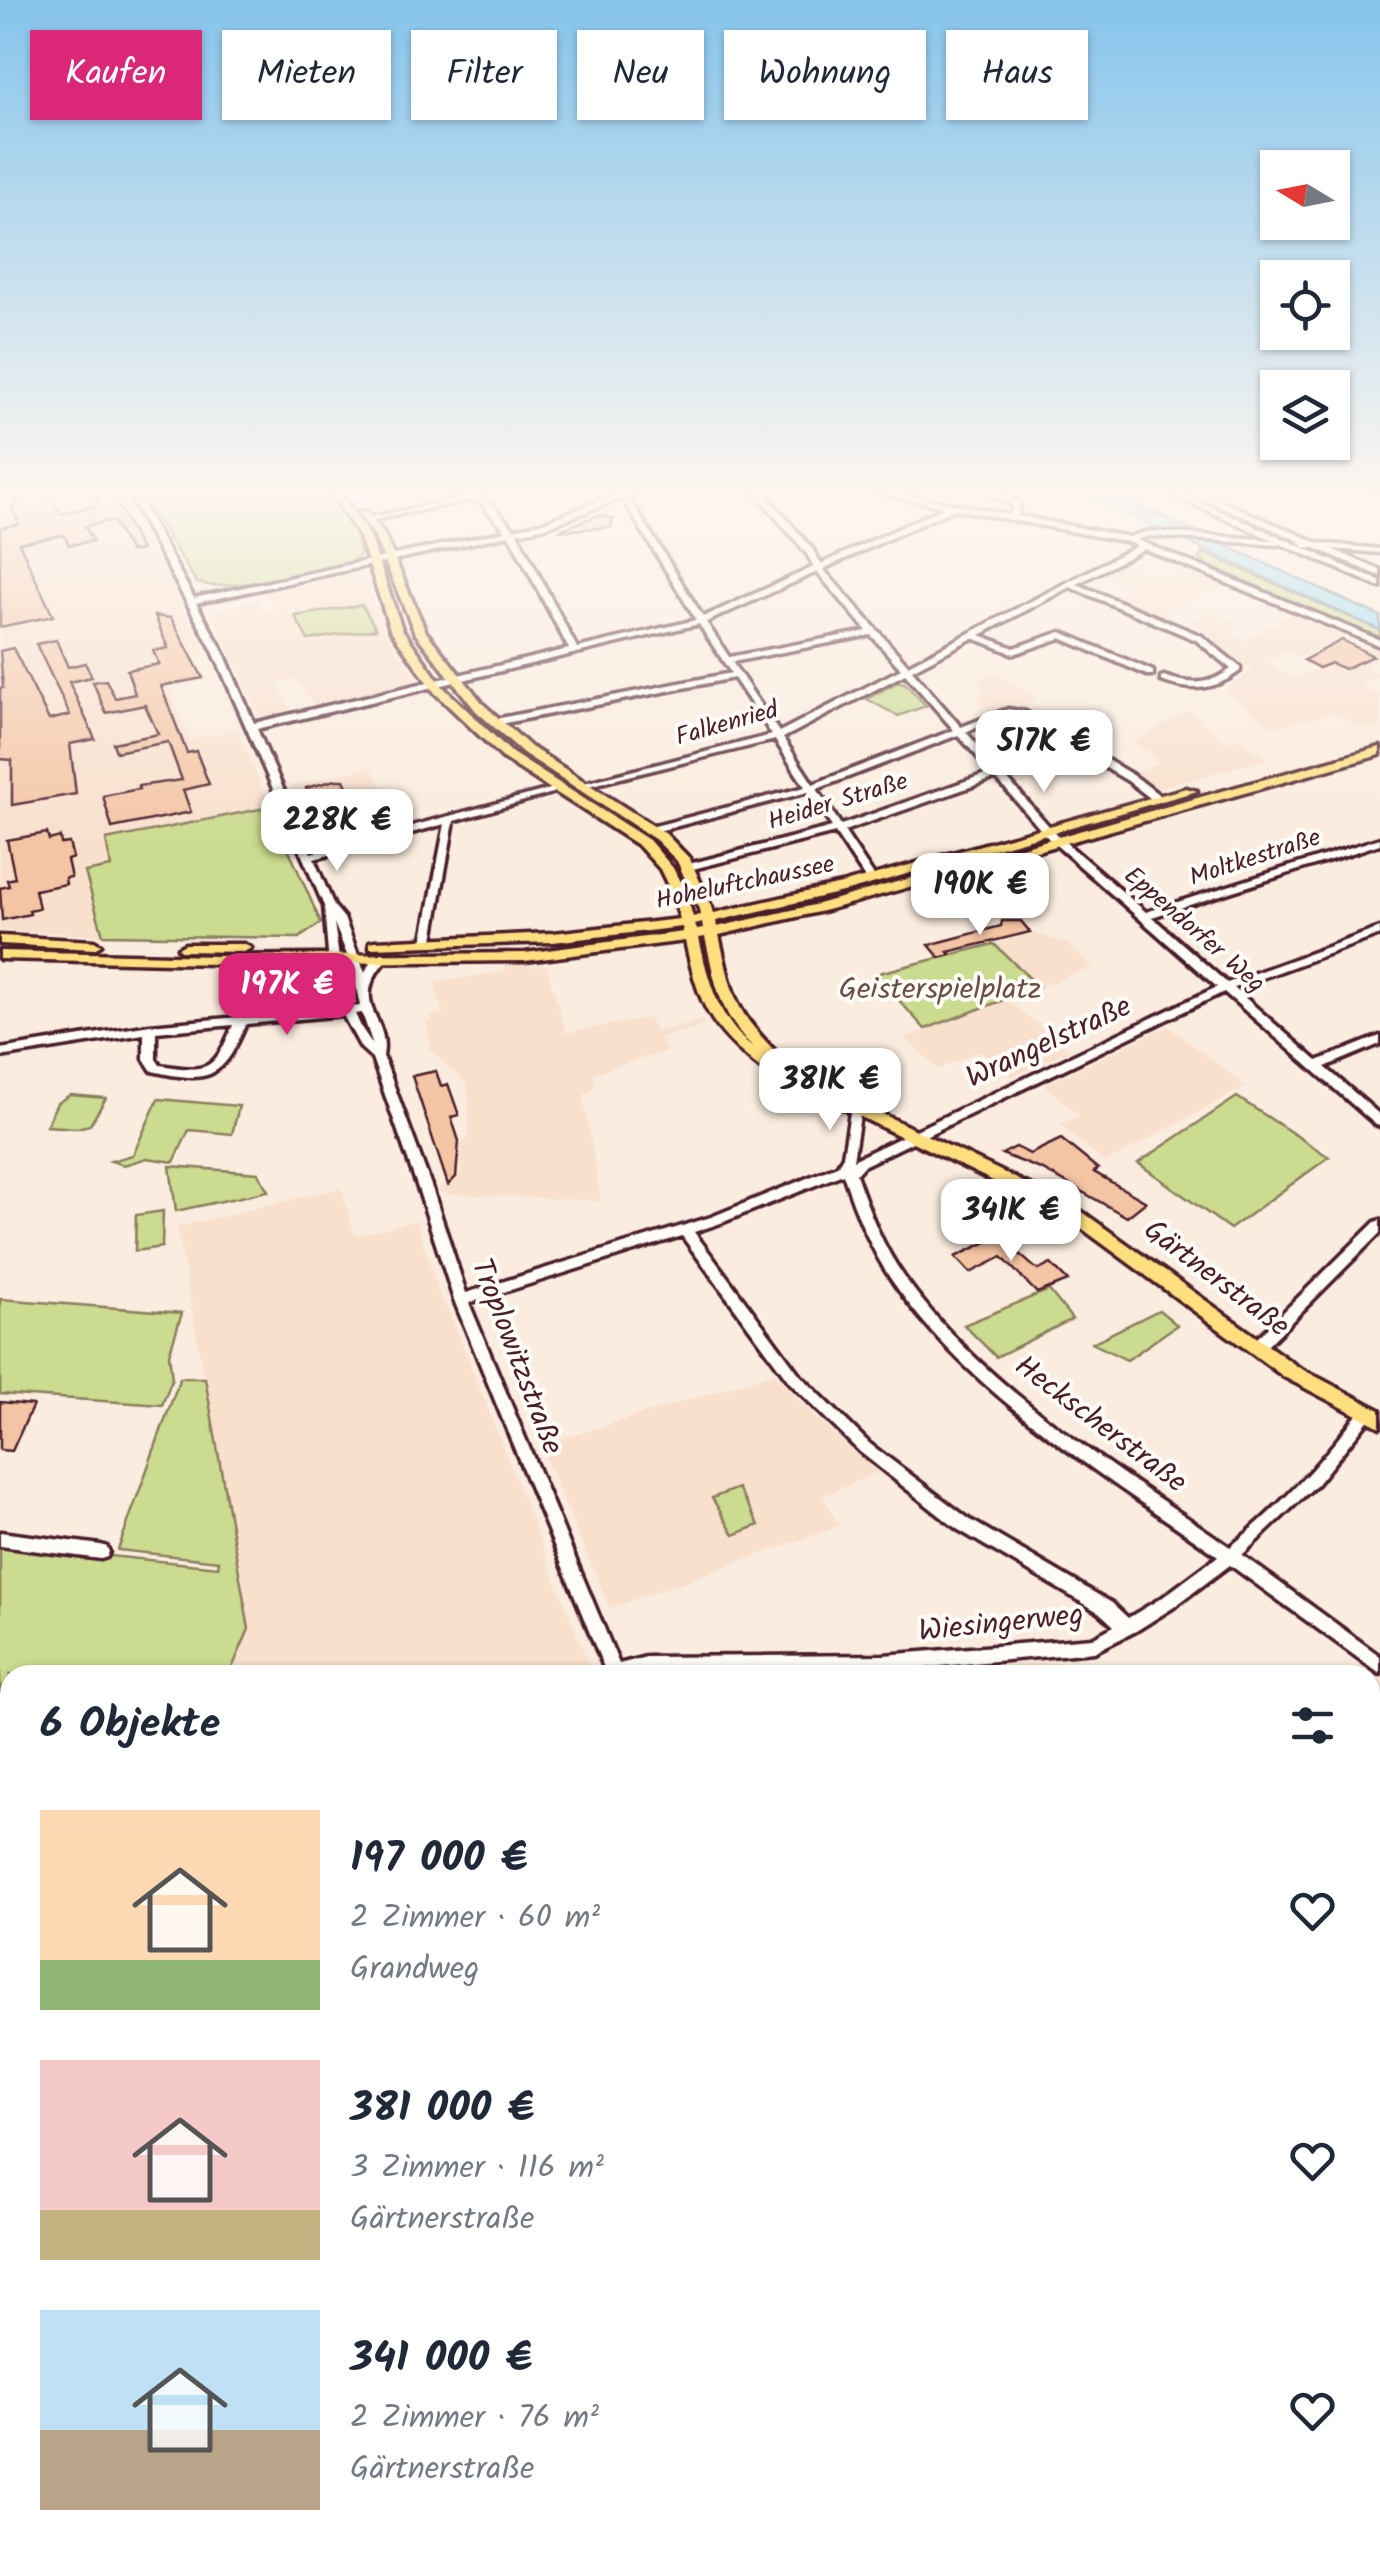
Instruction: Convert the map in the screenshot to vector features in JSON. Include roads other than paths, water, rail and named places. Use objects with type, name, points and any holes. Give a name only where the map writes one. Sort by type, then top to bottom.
[{"type":"main road","name":"Gärtnerstraße","points":[[388,607],[396,629],[434,684],[474,728],[558,790],[656,853],[672,877],[689,929],[700,986],[717,1019],[760,1061],[1072,1212],[1316,1388],[1373,1416]]},
{"type":"main road","points":[[410,607],[421,633],[455,680],[495,722],[580,787],[651,830],[676,850],[689,867]]},
{"type":"main road","name":"Hoheluftchaussee","points":[[710,925],[1046,829],[1380,740]]},
{"type":"main road","name":"Hoheluftchaussee","points":[[342,952],[383,957],[525,957],[822,907],[1380,750]]},
{"type":"main road","name":"Gärtnerstraße","points":[[689,867],[710,925],[732,1012],[788,1074]]},
{"type":"main road","name":"Hoheluftchaussee","points":[[342,952],[689,929]]},
{"type":"main road","points":[[0,940],[342,952]]},
{"type":"main road","points":[[0,955],[215,960],[342,952]]},
{"type":"street","points":[[0,1052],[150,1030],[366,1009],[354,992],[328,906],[308,857],[196,607]]},
{"type":"street","points":[[552,607],[574,650]]},
{"type":"street","points":[[692,607],[872,879]]},
{"type":"street","points":[[251,727],[700,621],[731,607]]},
{"type":"street","name":"Eppendorfer Weg","points":[[853,607],[1058,841],[1380,1122]]},
{"type":"street","name":"Falkenried","points":[[580,787],[777,737],[1026,607]]},
{"type":"street","points":[[1126,607],[1199,638],[1237,668],[1213,685],[1198,688],[1164,678]]},
{"type":"street","points":[[1294,607],[1380,643]]},
{"type":"street","points":[[726,660],[874,632]]},
{"type":"street","points":[[973,635],[1014,652],[1049,636],[1065,636],[1150,672]]},
{"type":"street","points":[[495,722],[736,675]]},
{"type":"street","points":[[651,830],[811,788],[1008,712],[1023,714],[1132,779],[1158,799]]},
{"type":"street","name":"Heider Straße","points":[[689,867],[839,829],[999,773]]},
{"type":"street","points":[[308,857],[558,790]]},
{"type":"street","points":[[428,944],[450,822]]},
{"type":"street","name":"Moltkestraße","points":[[1144,916],[1380,841]]},
{"type":"street","name":"Wrangelstraße","points":[[461,1300],[685,1230],[845,1171],[1226,987],[1380,931]]},
{"type":"street","name":"Troplowitzstraße","points":[[342,952],[362,992],[379,1046],[377,1056],[461,1300],[610,1665]]},
{"type":"street","name":"Troplowitzstraße","points":[[342,952],[348,1012],[366,1049],[377,1056]]},
{"type":"street","points":[[362,992],[373,966],[383,957]]},
{"type":"street","points":[[150,1030],[150,1059],[156,1068],[210,1071],[222,1065],[242,1020]]},
{"type":"street","points":[[1316,1066],[1380,1040]]},
{"type":"street","points":[[845,1171],[855,1109]]},
{"type":"street","name":"Heckscherstraße","points":[[845,1171],[882,1251],[914,1300],[958,1348],[1003,1389],[1079,1447],[1379,1665]]},
{"type":"street","points":[[1257,1347],[1380,1225]]},
{"type":"street","points":[[685,1230],[795,1380],[865,1448],[962,1524],[1106,1608],[1126,1627]]},
{"type":"street","name":"Wiesingerweg","points":[[646,1665],[884,1663],[1094,1645],[1230,1556],[1310,1483],[1373,1416]]},
{"type":"street","points":[[0,1540],[100,1552]]},
{"type":"water","points":[[1330,607],[1361,607],[1380,616],[1380,630]]},
{"type":"park label","name":"Geisterspielplatz","points":[[940,990]]}]
